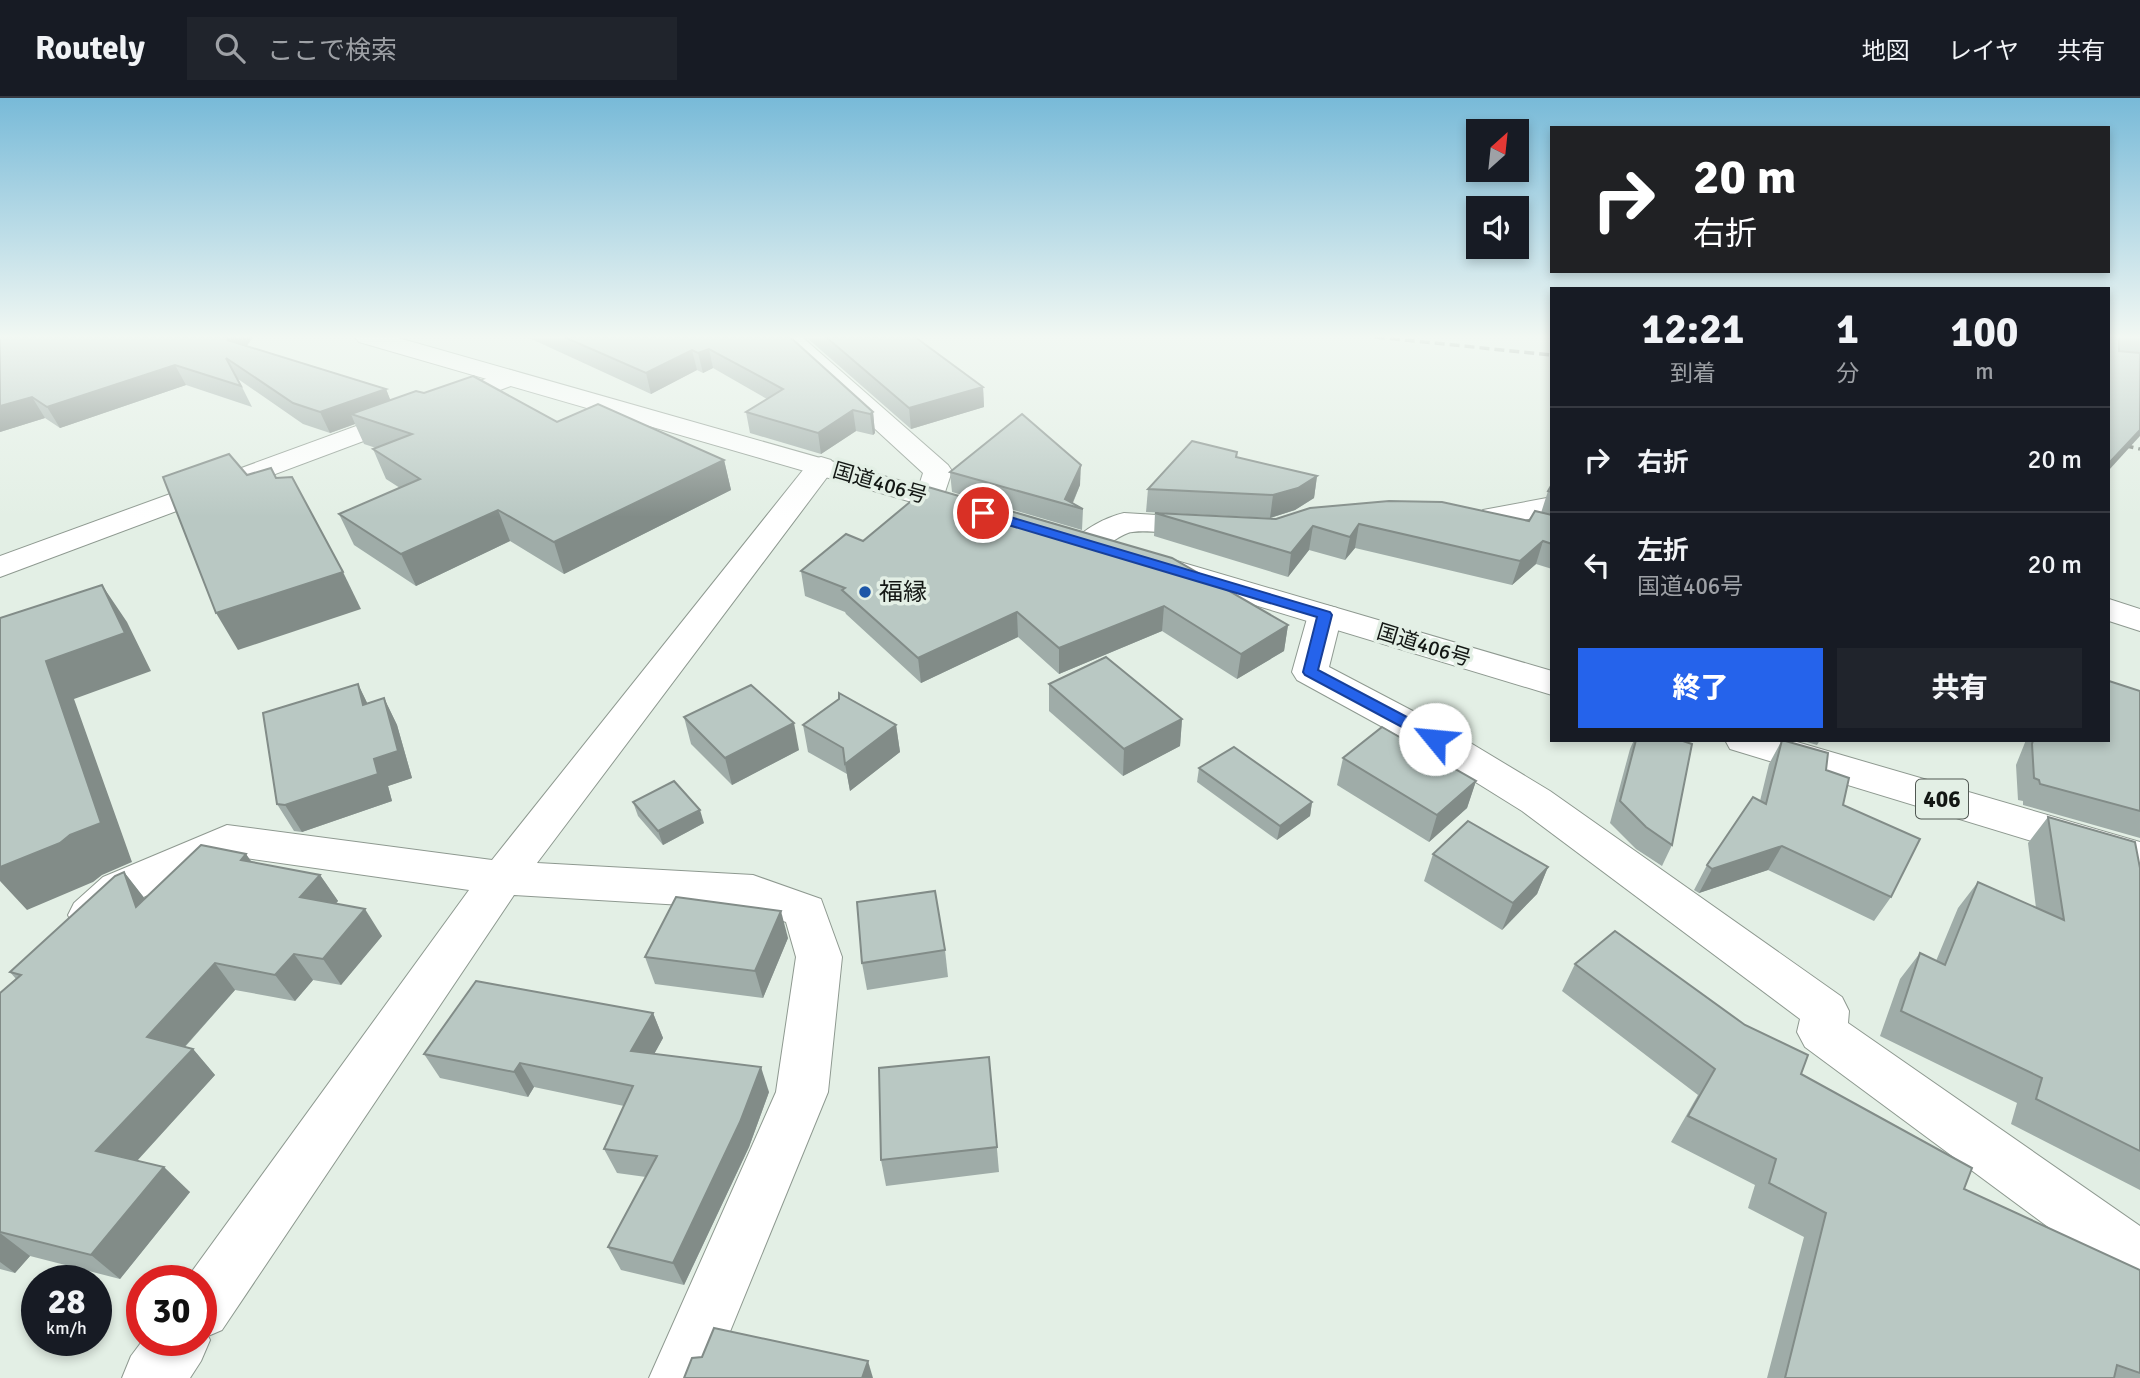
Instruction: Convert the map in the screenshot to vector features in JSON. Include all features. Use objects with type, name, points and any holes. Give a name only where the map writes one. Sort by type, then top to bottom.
[{"type":"main road","points":[[1,564],[459,397]]},
{"type":"main road","name":"国道406号","points":[[576,397],[996,517]]},
{"type":"main road","points":[[854,397],[938,471],[930,498]]},
{"type":"main road","points":[[217,1286],[502,878],[821,466]]},
{"type":"main road","points":[[1550,506],[1480,516],[1550,528]]},
{"type":"main road","name":"国道406号","points":[[1232,529],[1124,522],[1075,540],[1550,682]]},
{"type":"main road","points":[[2110,609],[2140,621]]},
{"type":"main road","points":[[1325,615],[1310,672],[1435,739],[1536,801],[1825,1011],[1822,1032],[2140,1260]]},
{"type":"main road","name":"406","points":[[1751,742],[2140,858]]},
{"type":"main road","points":[[60,942],[119,889],[227,839],[502,878],[753,892],[804,911],[819,957],[802,1093],[680,1378]]},
{"type":"main road","points":[[153,1378],[169,1356]]},
{"type":"building","points":[[0,397],[78,397],[47,407],[32,397],[0,406]]},
{"type":"building","points":[[284,397],[364,397],[320,412],[293,403]]},
{"type":"building","points":[[400,397],[511,397],[557,422],[598,404],[724,460],[554,542],[498,510],[401,554],[339,514],[420,479],[373,449],[412,434],[351,414]]},
{"type":"building","points":[[771,397],[856,397],[873,412],[870,414],[853,410],[818,433],[746,412]]},
{"type":"building","points":[[896,397],[949,397],[909,408]]},
{"type":"building","points":[[2110,397],[2140,397],[2140,430],[2110,462]]},
{"type":"building","points":[[1022,414],[1081,465],[1065,499],[1083,509],[950,472]]},
{"type":"building","points":[[1192,441],[1237,452],[1236,457],[1317,476],[1298,488],[1273,495],[1148,489]]},
{"type":"building","points":[[229,454],[247,475],[271,468],[276,478],[292,477],[343,572],[216,613],[163,477]]},
{"type":"building","points":[[928,487],[1172,558],[1288,625],[1241,654],[1164,606],[1059,648],[1017,612],[918,658],[842,590],[845,588],[801,571],[846,534],[863,541]]},
{"type":"building","points":[[1389,501],[1442,502],[1529,521],[1535,511],[1550,515],[1550,543],[1543,541],[1520,561],[1359,524],[1350,537],[1313,526],[1291,553],[1155,513],[1276,519],[1310,508]]},
{"type":"building","points":[[102,585],[125,633],[46,661],[101,823],[0,867],[0,618]]},
{"type":"building","points":[[1106,657],[1182,719],[1124,749],[1049,684]]},
{"type":"building","points":[[2110,681],[2140,691],[2140,811],[2040,784],[2039,780],[2034,778],[2032,744],[2110,742]]},
{"type":"building","points":[[358,684],[363,705],[384,698],[398,751],[374,759],[378,774],[285,805],[277,804],[263,713]]},
{"type":"building","points":[[751,685],[794,723],[725,758],[684,717]]},
{"type":"building","points":[[839,693],[896,725],[845,764],[843,748],[803,725],[839,699]]},
{"type":"building","points":[[1382,727],[1476,781],[1437,815],[1343,758]]},
{"type":"building","points":[[1635,742],[1692,744],[1672,845],[1646,827],[1620,801]]},
{"type":"building","points":[[1782,742],[1789,742],[1828,753],[1826,770],[1849,778],[1843,805],[1920,839],[1891,897],[1782,846],[1712,869],[1707,865],[1753,797],[1766,804]]},
{"type":"building","points":[[1234,747],[1312,802],[1280,826],[1199,768]]},
{"type":"building","points":[[674,781],[700,810],[658,831],[633,802]]},
{"type":"building","points":[[2048,817],[2135,842],[2140,868],[2140,1151],[2036,1099],[2042,1078],[1901,1011],[1920,953],[1945,965],[1978,882],[2064,920]]},
{"type":"building","points":[[1468,821],[1548,867],[1513,903],[1433,854]]},
{"type":"building","points":[[201,845],[246,854],[241,860],[320,875],[300,897],[365,909],[323,959],[294,954],[275,975],[215,963],[147,1037],[193,1049],[96,1151],[164,1167],[91,1255],[0,1232],[0,993],[21,975],[10,972],[115,876],[124,872],[136,907]]},
{"type":"building","points":[[935,891],[945,950],[862,963],[857,902]]},
{"type":"building","points":[[676,897],[781,911],[755,971],[645,957]]},
{"type":"building","points":[[1615,931],[1745,1025],[1808,1055],[1801,1074],[1972,1168],[1964,1189],[2140,1270],[2140,1373],[2117,1365],[2114,1378],[1785,1378],[1826,1213],[1769,1183],[1776,1159],[1688,1116],[1715,1069],[1575,964]]},
{"type":"building","points":[[476,981],[653,1013],[631,1051],[761,1067],[740,1122],[673,1263],[608,1247],[657,1156],[604,1149],[633,1086],[520,1063],[514,1072],[424,1054]]},
{"type":"building","points":[[989,1057],[997,1147],[881,1160],[879,1068]]},
{"type":"building","points":[[714,1328],[868,1361],[862,1378],[684,1378],[692,1358],[702,1357]]},
{"type":"railway","points":[[2110,442],[2140,449]]},
{"type":"place","name":"福縁","points":[[865,592]]},
{"type":"route","points":[[983,513],[1325,615],[1310,672],[1435,739]]}]
